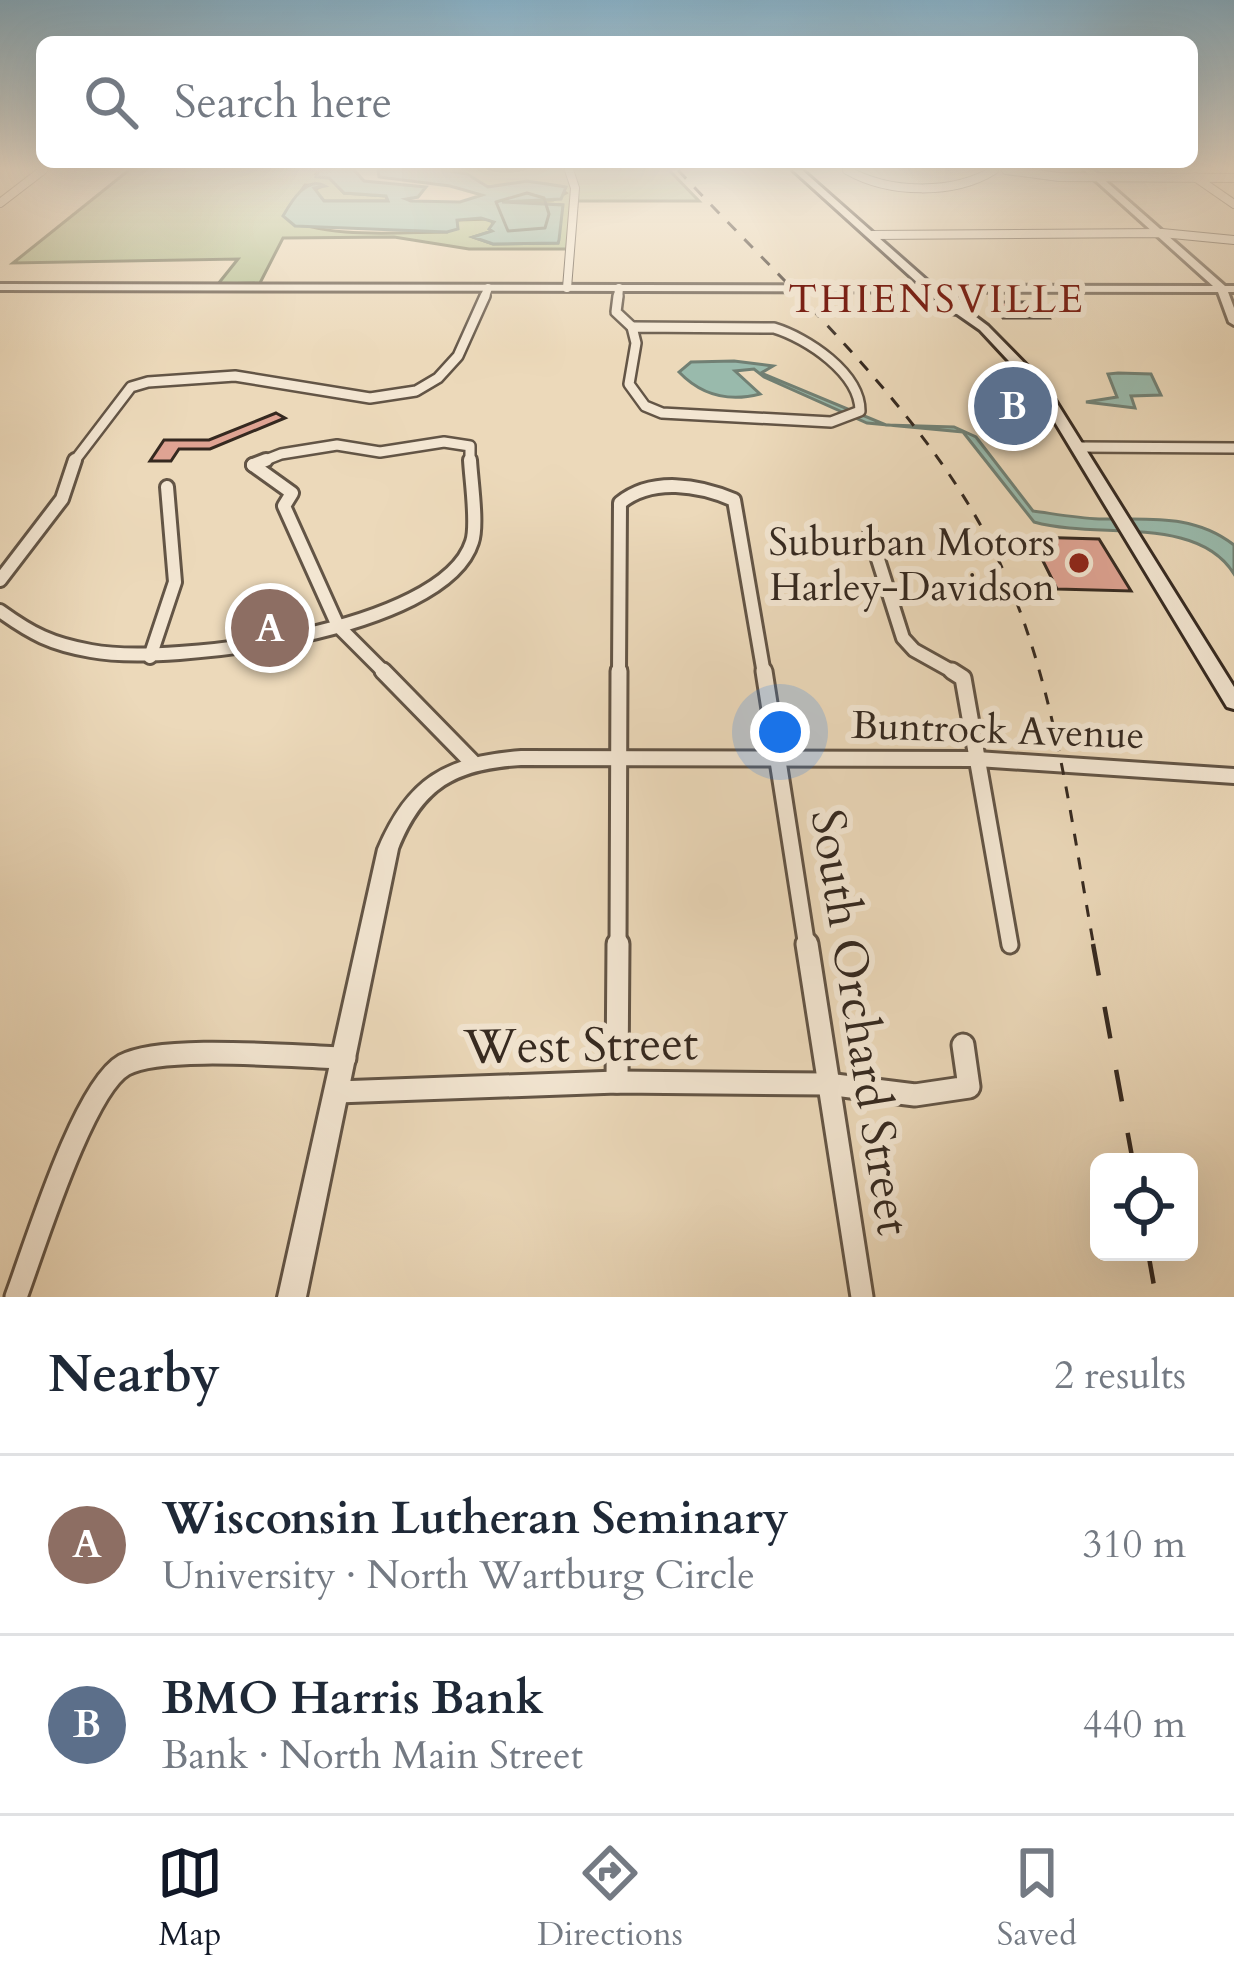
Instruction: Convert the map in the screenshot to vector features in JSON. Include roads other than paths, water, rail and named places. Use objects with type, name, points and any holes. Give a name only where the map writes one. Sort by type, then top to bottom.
[{"type":"main road","points":[[867,231],[1040,387],[1234,702]]},
{"type":"main road","points":[[953,304],[952,295],[968,289]]},
{"type":"street","points":[[567,288],[571,231]]},
{"type":"street","points":[[1159,231],[1228,289],[1234,322]]},
{"type":"street","points":[[872,235],[1162,233],[1234,240]]},
{"type":"street","points":[[0,287],[1228,289]]},
{"type":"street","points":[[0,580],[62,499],[72,464],[131,387],[191,376],[262,378],[361,399],[419,390],[460,352],[488,288]]},
{"type":"street","points":[[619,288],[616,312],[632,327],[636,345],[629,384],[645,406],[662,412],[831,422],[854,415],[860,398],[814,345],[796,334],[774,328],[632,327]]},
{"type":"street","points":[[0,611],[33,634],[76,649],[150,657],[268,646],[338,626],[392,606],[461,567],[472,543],[470,446],[444,442],[380,452],[337,445],[281,454],[254,465],[292,493],[284,506],[338,626],[472,761],[434,781],[398,823],[292,1297]]},
{"type":"street","points":[[1079,447],[1234,448]]},
{"type":"street","points":[[150,657],[175,582],[166,487]]},
{"type":"street","name":"South Orchard Street","points":[[616,758],[620,503],[627,494],[650,488],[715,490],[734,500],[862,1297]]},
{"type":"street","points":[[870,534],[904,638],[914,650],[963,678],[1010,945]]},
{"type":"street","points":[[616,758],[617,1082]]},
{"type":"street","name":"Buntrock Avenue","points":[[472,761],[977,759],[1234,776]]},
{"type":"street","name":"West Street","points":[[337,1092],[617,1082],[827,1084],[915,1095],[969,1088],[963,1045]]},
{"type":"street","points":[[16,1297],[90,1109],[112,1073],[130,1062],[154,1058],[345,1058]]},
{"type":"water","points":[[492,231],[560,231],[558,243],[493,244],[473,237]]},
{"type":"water","points":[[691,362],[773,366],[761,373],[885,425],[867,423],[764,377],[754,369],[735,371],[760,394],[737,397],[706,391],[679,372]]},
{"type":"water","points":[[1108,374],[1151,374],[1161,395],[1131,396],[1135,408],[1086,402],[1117,397]]},
{"type":"water","points":[[889,425],[954,427],[976,437],[1033,511],[1170,520],[1202,528],[1234,545],[1234,574],[1217,555],[1171,536],[1034,522],[963,432]]},
{"type":"railway","points":[[736,231],[894,402],[968,504],[997,557],[1047,699],[1094,947]]},
{"type":"railway","points":[[1093,944],[1131,1153]]},
{"type":"railway","points":[[1150,1261],[1156,1297]]},
{"type":"place","name":"BMO Harris Bank","points":[[1013,406]]},
{"type":"place","name":"Suburban Motors Harley-Davidson","points":[[1079,563]]},
{"type":"place","name":"Wisconsin Lutheran Seminary","points":[[270,628]]},
{"type":"district","name":"THIENSVILLE","points":[[937,298]]}]
